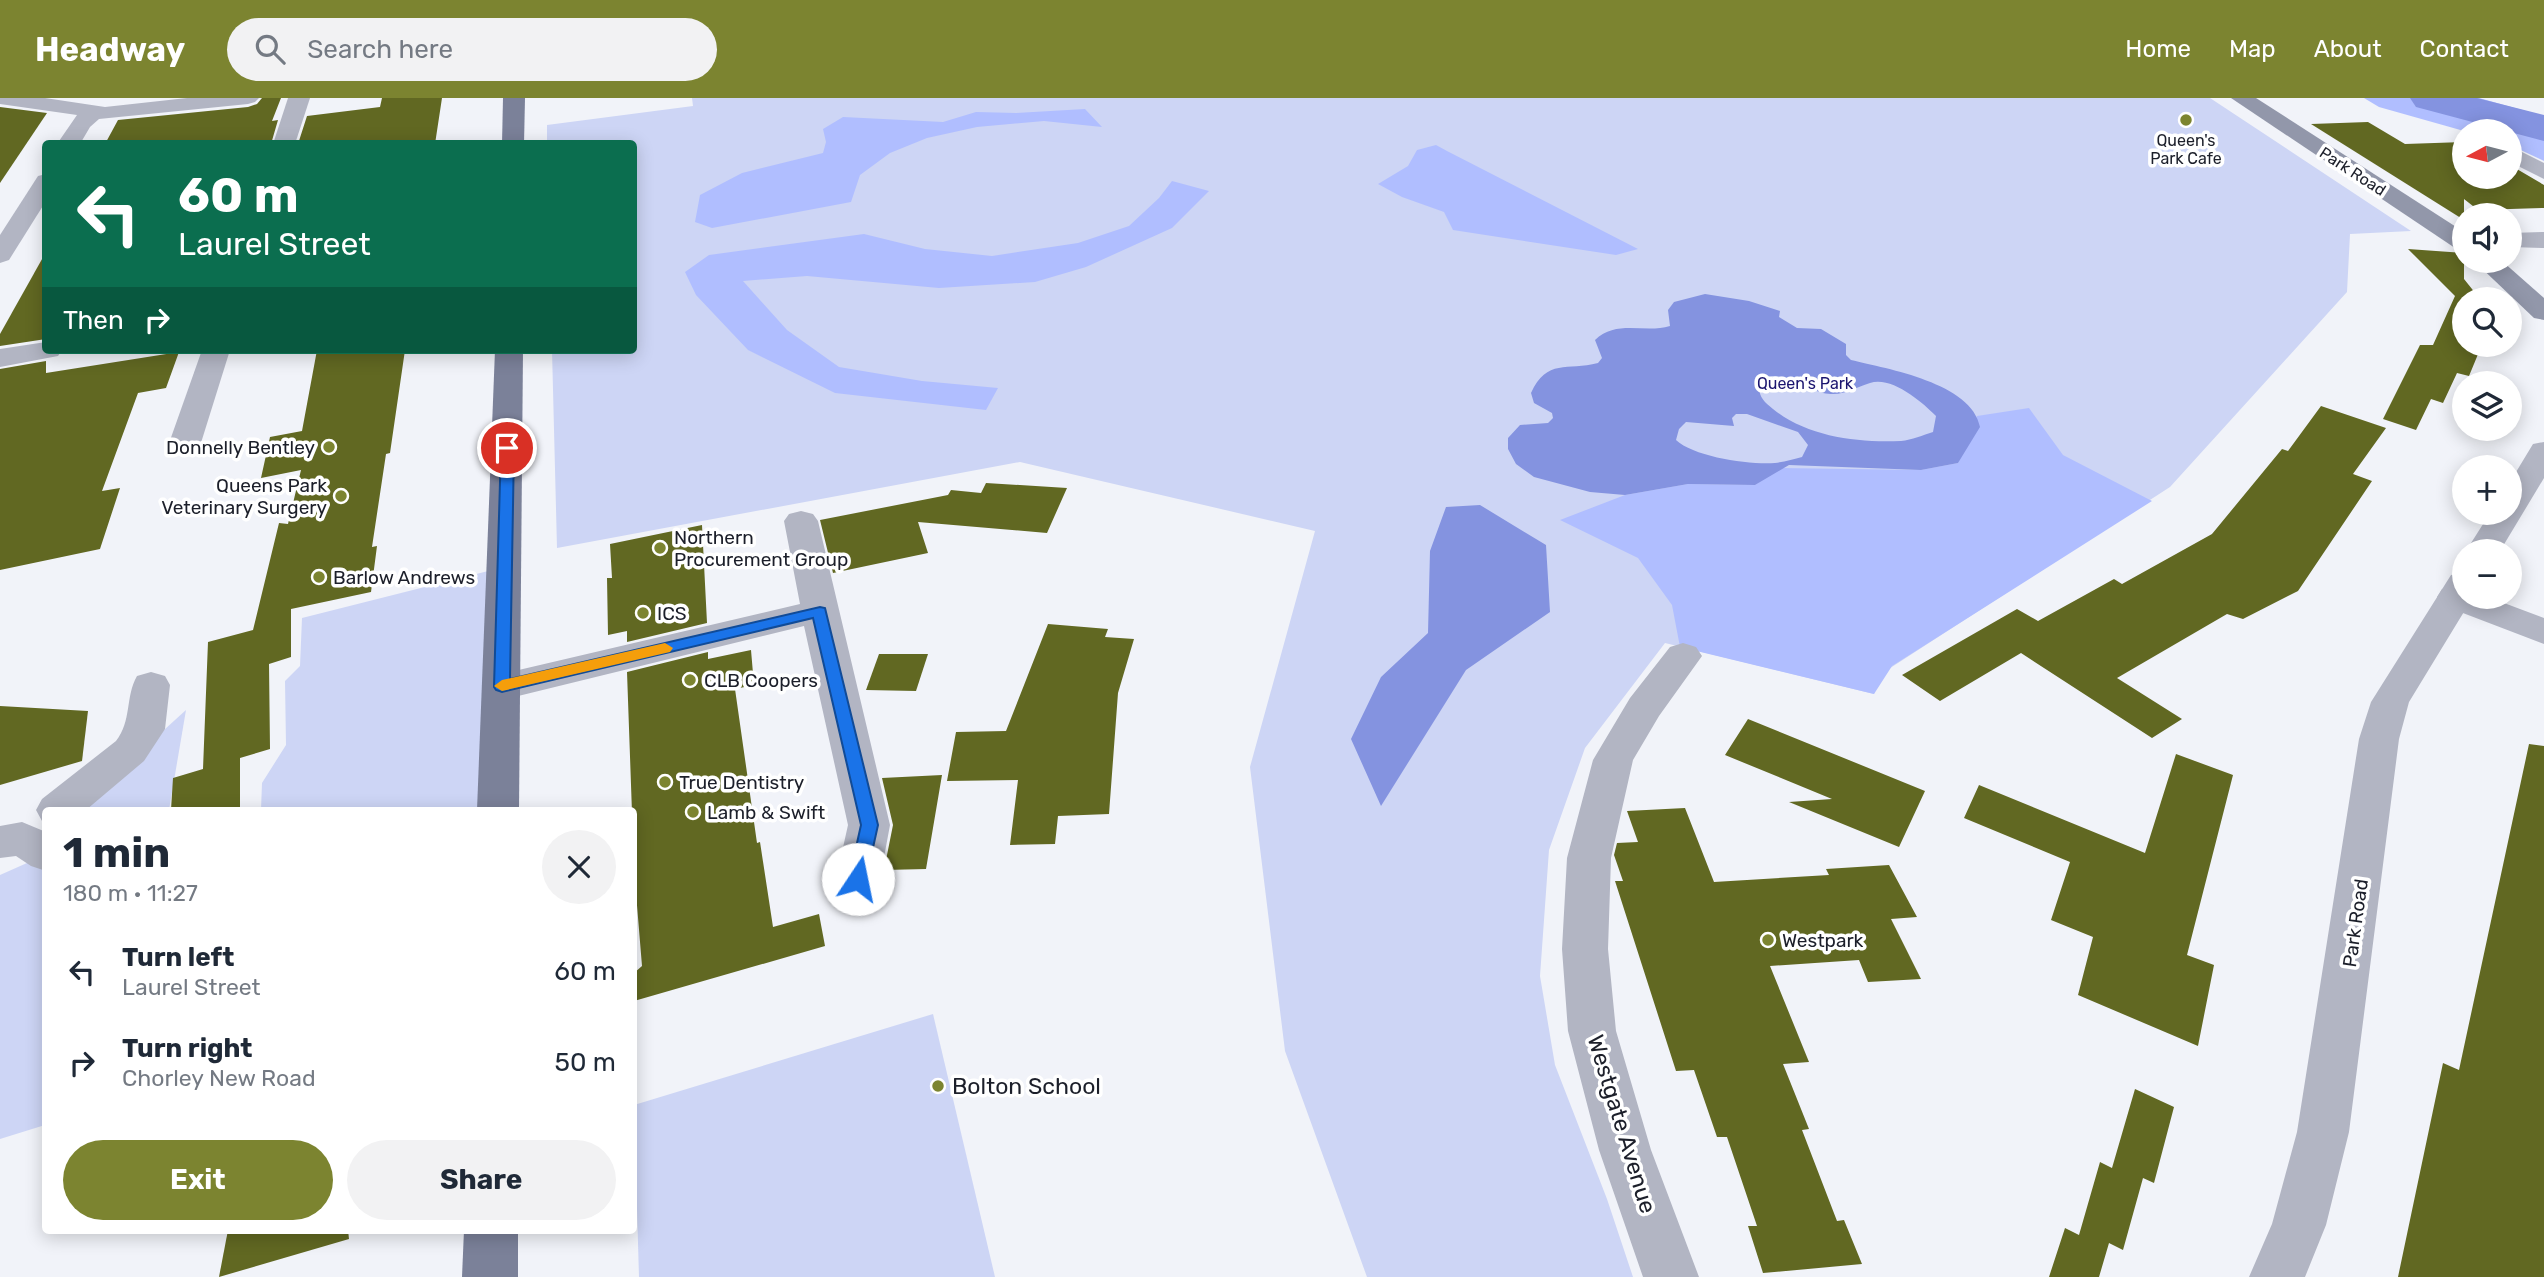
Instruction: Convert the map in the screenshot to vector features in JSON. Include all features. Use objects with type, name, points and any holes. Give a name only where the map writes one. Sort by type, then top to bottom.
[{"type":"main road","points":[[513,140],[514,98]]},
{"type":"main road","name":"Park Road","points":[[2242,98],[2452,234]]},
{"type":"main road","points":[[2526,274],[2544,312]]},
{"type":"main road","points":[[499,807],[509,354]]},
{"type":"main road","points":[[490,1277],[491,1234]]},
{"type":"street","points":[[0,98],[93,113],[133,112],[248,98]]},
{"type":"street","points":[[285,140],[299,98]]},
{"type":"street","points":[[70,140],[81,122],[93,113]]},
{"type":"street","points":[[2522,160],[2544,172]]},
{"type":"street","points":[[1,253],[42,187]]},
{"type":"street","points":[[2522,240],[2544,240]]},
{"type":"street","points":[[0,358],[42,351]]},
{"type":"street","points":[[184,446],[215,354]]},
{"type":"street","points":[[2522,488],[2544,451]]},
{"type":"street","points":[[802,521],[869,825],[858,879]]},
{"type":"street","name":"Park Road","points":[[2277,1277],[2299,1225],[2323,1132],[2379,739],[2390,702],[2452,603]]},
{"type":"street","points":[[2498,609],[2544,632]]},
{"type":"street","points":[[502,687],[820,611]]},
{"type":"street","name":"Westgate Avenue","points":[[1671,1277],[1625,1150],[1592,1031],[1585,949],[1589,858],[1613,760],[1644,708],[1683,656]]},
{"type":"street","points":[[61,807],[124,757],[136,743],[146,722],[150,685]]},
{"type":"green space","name":"Queen's Park","points":[[692,98],[2210,98],[2411,231],[2350,234],[2347,292],[2170,487],[1881,674],[1874,694],[1665,643],[1585,748],[1549,850],[1540,976],[1555,1065],[1607,1199],[1633,1277],[1367,1277],[1285,1051],[1250,767],[1315,531],[1020,462],[557,548],[552,354],[637,354],[637,140],[547,140],[547,125],[693,106]]},
{"type":"green space","points":[[504,567],[499,807],[261,807],[262,783],[286,745],[285,681],[300,666],[302,618]]},
{"type":"green space","points":[[186,710],[170,807],[79,807]]},
{"type":"green space","points":[[42,856],[42,1126],[0,1139],[0,875]]},
{"type":"green space","points":[[933,1014],[995,1277],[639,1277],[637,1104]]},
{"type":"shaded area","points":[[2364,98],[2479,98],[2544,116],[2544,161],[2522,151],[2522,119],[2452,119],[2452,128],[2379,107]]},
{"type":"shaded area","points":[[1085,109],[1102,127],[1044,121],[977,127],[927,138],[890,153],[860,175],[851,202],[712,228],[695,222],[700,195],[742,173],[823,153],[826,142],[823,129],[843,117],[943,122],[976,112],[1016,113]]},
{"type":"shaded area","points":[[1436,145],[1638,249],[1616,255],[1453,230],[1444,212],[1402,197],[1378,184],[1408,166],[1417,150]]},
{"type":"shaded area","points":[[1172,181],[1209,191],[1172,228],[1086,267],[1035,282],[939,288],[807,276],[743,281],[787,330],[839,367],[922,381],[998,388],[986,410],[835,393],[748,350],[696,295],[685,272],[709,255],[864,234],[925,249],[992,256],[1078,243],[1129,226],[1159,198]]},
{"type":"shaded area","points":[[1705,294],[1749,301],[1780,311],[1779,317],[1797,328],[1821,329],[1846,344],[1846,355],[1851,360],[1926,380],[1945,389],[1962,399],[1974,412],[1980,427],[1958,463],[1921,470],[1789,465],[1755,485],[1688,484],[1625,495],[1590,492],[1534,477],[1516,464],[1508,449],[1508,438],[1520,425],[1548,423],[1553,418],[1552,413],[1534,403],[1531,393],[1537,382],[1551,370],[1598,363],[1602,358],[1595,340],[1612,330],[1670,326],[1668,310],[1674,302]],"holes":[[[1772,376],[1787,378],[1830,394],[1843,393],[1870,383],[1888,383],[1915,398],[1936,416],[1933,432],[1905,440],[1885,441],[1851,439],[1817,432],[1786,418],[1764,400],[1759,391],[1760,382]],[[1736,414],[1747,414],[1798,432],[1808,445],[1802,457],[1775,463],[1737,461],[1696,451],[1676,440],[1679,429],[1686,422],[1734,426],[1732,418]]]},
{"type":"shaded area","points":[[2029,408],[2063,455],[2152,501],[1892,666],[1874,694],[1680,647],[1672,605],[1638,558],[1560,520],[1625,495],[1688,484],[1755,485],[1780,468],[1921,470],[1958,463],[1977,416]]},
{"type":"shaded area","points":[[1480,505],[1546,545],[1550,612],[1466,670],[1381,806],[1351,739],[1381,677],[1428,633],[1430,551],[1446,507]]},
{"type":"building","points":[[262,98],[281,98],[272,121],[278,120],[272,140],[107,140],[118,120],[257,104]]},
{"type":"building","points":[[382,98],[442,98],[436,140],[299,140],[307,116],[380,107]]},
{"type":"building","points":[[0,107],[47,113],[0,183]]},
{"type":"building","points":[[2368,122],[2405,144],[2452,142],[2452,189],[2522,189],[2522,172],[2544,185],[2544,208],[2522,209],[2522,203],[2469,203],[2464,199],[2464,203],[2452,203],[2452,212],[2311,124]]},
{"type":"building","points":[[2408,249],[2452,252],[2452,273],[2464,273],[2464,279],[2470,287],[2452,287],[2452,293]]},
{"type":"building","points":[[42,259],[42,340],[0,346],[0,334]]},
{"type":"building","points":[[2452,303],[2452,357],[2477,357],[2471,371],[2452,371],[2452,384],[2443,403],[2431,399],[2416,430],[2383,419],[2420,345],[2433,345]]},
{"type":"building","points":[[178,354],[166,388],[138,393],[102,491],[120,488],[100,549],[0,570],[0,369],[46,361],[46,373]]},
{"type":"building","points":[[316,354],[404,354],[390,453],[386,454],[372,547],[377,546],[371,592],[291,609],[291,657],[269,664],[270,749],[240,758],[240,807],[171,807],[173,778],[203,769],[208,642],[253,630],[279,523],[288,524],[301,470],[261,478],[270,437],[302,431]]},
{"type":"building","points":[[2321,406],[2386,428],[2353,474],[2372,481],[2298,591],[2243,619],[2227,614],[2117,678],[2182,719],[2152,738],[2021,653],[1940,701],[1902,675],[2017,609],[2038,621],[2114,579],[2122,584],[2212,534],[2282,449],[2288,451]]},
{"type":"building","points":[[986,483],[1067,488],[1047,533],[918,522],[928,553],[833,573],[820,520],[948,495],[951,490],[981,493]]},
{"type":"building","points":[[702,525],[707,623],[627,642],[627,631],[608,635],[607,578],[612,578],[610,544]]},
{"type":"building","points":[[1048,624],[1108,629],[1105,637],[1134,639],[1118,693],[1109,814],[1058,816],[1055,844],[1010,845],[1018,780],[947,781],[956,732],[1006,731]]},
{"type":"building","points":[[751,650],[754,685],[735,689],[757,843],[760,842],[773,927],[819,914],[825,946],[637,1000],[637,970],[642,966],[637,905],[637,807],[632,807],[627,672],[708,652],[708,659]]},
{"type":"building","points":[[879,654],[928,654],[916,691],[866,690]]},
{"type":"building","points":[[0,706],[88,711],[82,761],[0,785]]},
{"type":"building","points":[[1748,719],[1925,791],[1899,847],[1789,802],[1832,799],[1725,755]]},
{"type":"building","points":[[2529,744],[2544,746],[2544,1277],[2398,1277],[2443,1063],[2459,1070]]},
{"type":"building","points":[[2176,754],[2233,775],[2187,955],[2214,965],[2198,1046],[2078,995],[2093,937],[2051,920],[2070,862],[1964,818],[1979,785],[2145,853]]},
{"type":"building","points":[[942,775],[926,869],[884,870],[893,825],[882,778]]},
{"type":"building","name":"Westpark","points":[[1685,808],[1714,882],[1829,875],[1826,869],[1889,865],[1917,917],[1891,919],[1921,979],[1868,982],[1859,960],[1770,966],[1809,1062],[1783,1064],[1809,1129],[1802,1130],[1837,1221],[1844,1220],[1862,1264],[1763,1273],[1748,1226],[1757,1226],[1727,1137],[1717,1137],[1694,1070],[1676,1071],[1615,881],[1623,881],[1614,855],[1617,843],[1638,842],[1627,811]]},
{"type":"building","points":[[2135,1089],[2174,1107],[2154,1183],[2143,1178],[2123,1250],[2109,1243],[2099,1277],[2049,1277],[2065,1228],[2079,1235],[2100,1162],[2112,1168]]},
{"type":"building","points":[[227,1234],[348,1234],[349,1239],[219,1277]]},
{"type":"waterway","points":[[2430,98],[2544,128]]},
{"type":"slow traffic","points":[[502,686],[665,648]]},
{"type":"place","name":"Queen's Park Cafe","points":[[2186,120]]},
{"type":"place","name":"Donnelly Bentley","points":[[329,447]]},
{"type":"place","name":"Queens Park Veterinary Surgery","points":[[341,496]]},
{"type":"place","name":"Northern Procurement Group","points":[[660,548]]},
{"type":"place","name":"Barlow Andrews","points":[[319,577]]},
{"type":"place","name":"ICS","points":[[643,613]]},
{"type":"place","name":"CLB Coopers","points":[[690,680]]},
{"type":"place","name":"True Dentistry","points":[[665,782]]},
{"type":"place","name":"Lamb & Swift","points":[[693,812]]},
{"type":"place","name":"Westpark","points":[[1768,940]]},
{"type":"place","name":"Bolton School","points":[[938,1086]]},
{"type":"route","points":[[507,448],[502,687],[820,611],[869,825],[858,879]]}]
